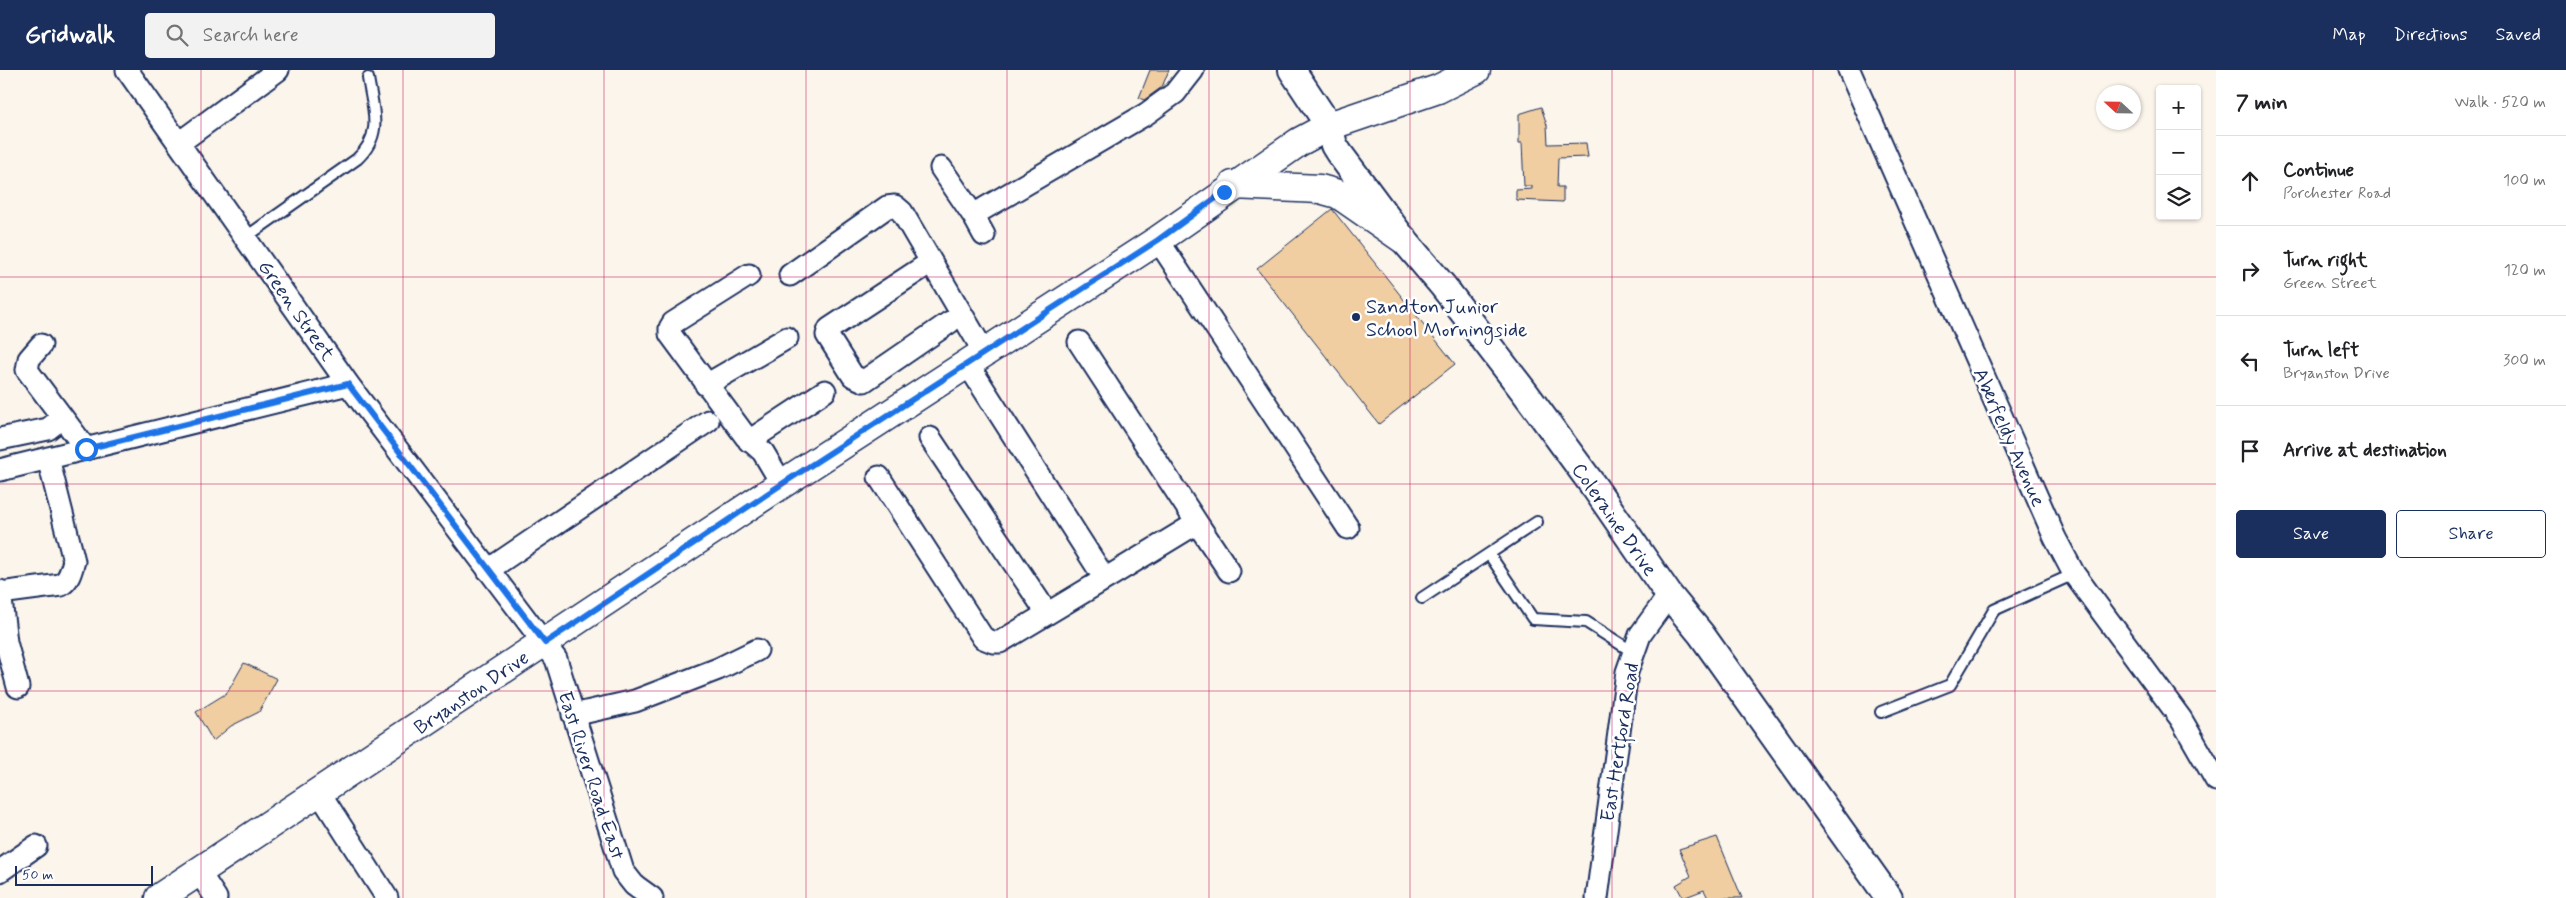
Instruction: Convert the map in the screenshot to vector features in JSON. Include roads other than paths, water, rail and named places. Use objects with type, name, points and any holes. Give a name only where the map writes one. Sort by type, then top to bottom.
[{"type":"main road","points":[[1321,128],[1444,70]]},
{"type":"main road","points":[[1321,128],[1438,89],[1476,70]]},
{"type":"main road","name":"Bryanston Drive","points":[[159,898],[782,484],[1158,240],[1233,185],[1321,128]]},
{"type":"main road","name":"Bryanston Drive","points":[[1058,304],[1217,181],[1321,128]]},
{"type":"main road","points":[[1233,185],[1296,187],[1332,192],[1355,204],[1374,221],[1403,239]]},
{"type":"street","name":"Green Street","points":[[127,70],[348,384],[545,643]]},
{"type":"street","points":[[179,143],[278,70]]},
{"type":"street","points":[[973,215],[1146,114],[1175,93],[1193,70]]},
{"type":"street","name":"Coleraine Drive","points":[[1273,70],[1321,128],[1403,239],[1443,286],[1526,394],[1595,488],[1669,596],[1701,634],[1889,898]]},
{"type":"street","name":"Coleraine Drive","points":[[1292,70],[1321,128]]},
{"type":"street","name":"Aberfeldy Avenue","points":[[1849,70],[2055,538],[2074,574],[2181,719],[2216,780]]},
{"type":"street","points":[[942,168],[984,235]]},
{"type":"street","points":[[790,275],[887,207],[894,206],[902,212],[931,262],[975,358],[1105,579]]},
{"type":"street","points":[[1158,240],[1348,528]]},
{"type":"street","points":[[931,262],[829,329],[827,335],[853,376],[864,381],[950,322]]},
{"type":"street","points":[[749,274],[673,323],[670,328],[674,340],[706,385],[749,441],[763,452],[782,484]]},
{"type":"street","points":[[706,385],[787,338]]},
{"type":"street","points":[[1080,342],[1228,571]]},
{"type":"street","points":[[41,345],[29,359],[27,370],[86,449]]},
{"type":"street","points":[[0,470],[348,384]]},
{"type":"street","points":[[749,441],[825,391]]},
{"type":"street","points":[[0,439],[48,429],[62,418]]},
{"type":"street","points":[[488,570],[708,421]]},
{"type":"street","points":[[930,438],[1048,613]]},
{"type":"street","points":[[18,687],[6,642],[0,592],[61,584],[67,581],[74,561],[48,458]]},
{"type":"street","points":[[879,477],[983,638],[993,642],[1000,642],[1197,523]]},
{"type":"street","name":"East Hertford Road","points":[[1597,898],[1623,696],[1633,652],[1640,635],[1669,596]]},
{"type":"street","name":"East River Road East","points":[[545,643],[556,659],[623,871],[634,885],[652,898]]},
{"type":"street","points":[[574,715],[642,699],[718,669],[757,650]]},
{"type":"street","points":[[319,792],[387,898]]},
{"type":"street","points":[[0,871],[36,846]]},
{"type":"street","points":[[199,872],[216,898]]},
{"type":"lane","points":[[246,237],[357,159],[368,149],[374,137],[375,123],[368,78]]},
{"type":"lane","points":[[1422,598],[1537,522]]},
{"type":"lane","points":[[1489,554],[1533,619],[1586,622],[1633,652]]},
{"type":"lane","points":[[1881,712],[1950,685],[1994,610],[2074,574]]},
{"type":"place","name":"Sandton Junior School Morningside","points":[[1356,317]]}]
